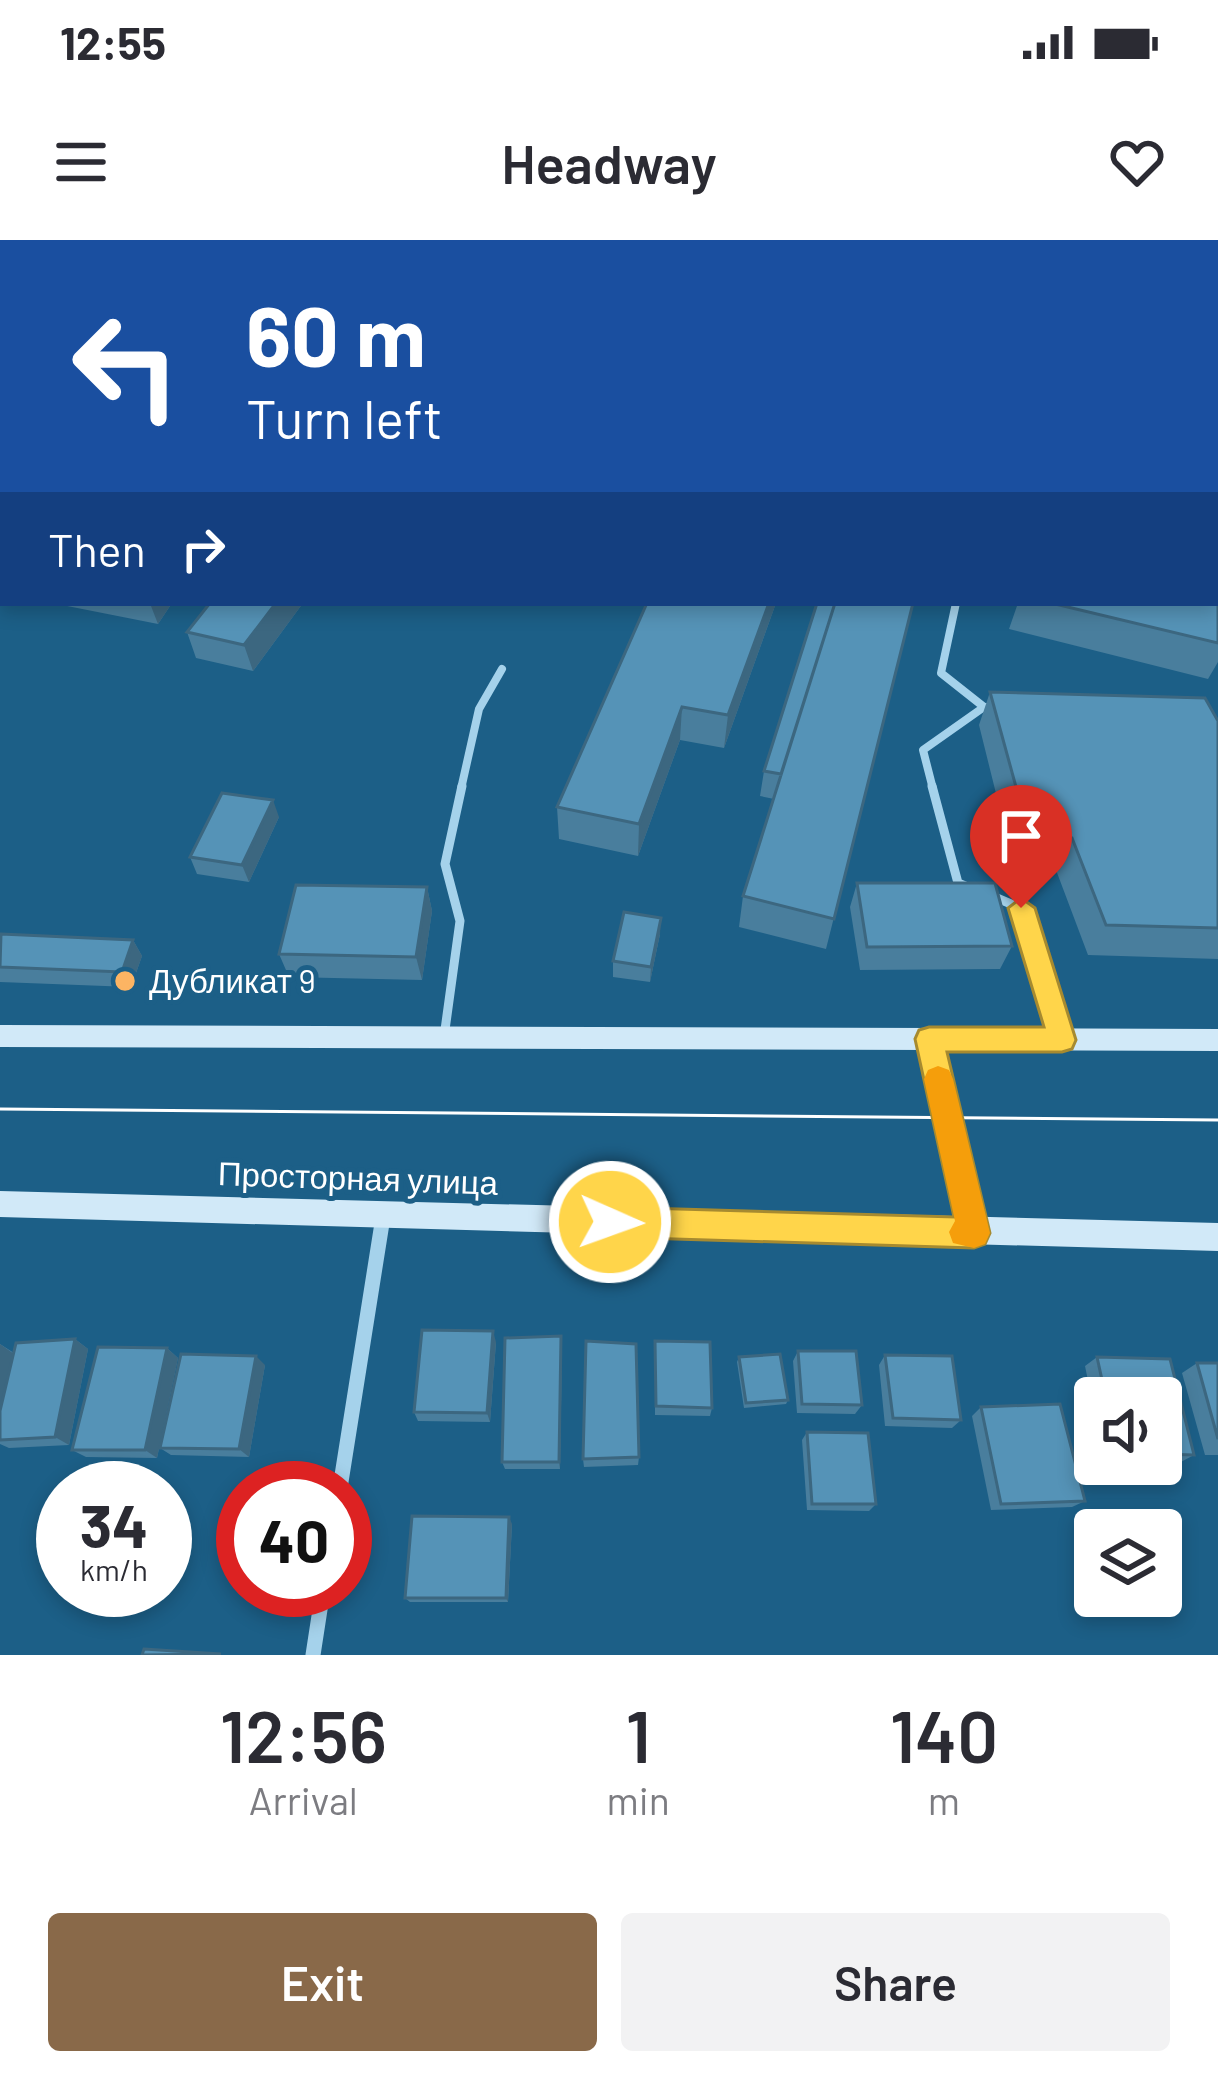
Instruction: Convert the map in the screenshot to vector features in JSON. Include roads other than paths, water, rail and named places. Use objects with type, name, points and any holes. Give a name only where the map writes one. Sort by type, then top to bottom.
[{"type":"street","points":[[0,1036],[1218,1040]]},
{"type":"street","name":"Просторная улица","points":[[0,1204],[1218,1237]]},
{"type":"street","points":[[344,1461],[383,1215]]},
{"type":"street","points":[[313,1655],[319,1617]]},
{"type":"lane","points":[[955,606],[941,673],[984,706],[1006,707]]},
{"type":"lane","points":[[443,1037],[460,921],[445,864],[479,709],[502,669]]},
{"type":"lane","points":[[984,706],[923,749],[958,883],[1021,908],[1062,1040]]},
{"type":"lane","points":[[929,1039],[974,1233]]},
{"type":"tram line","points":[[0,1109],[1218,1120]]},
{"type":"place","name":"Дубликат 9","points":[[125,981]]}]
